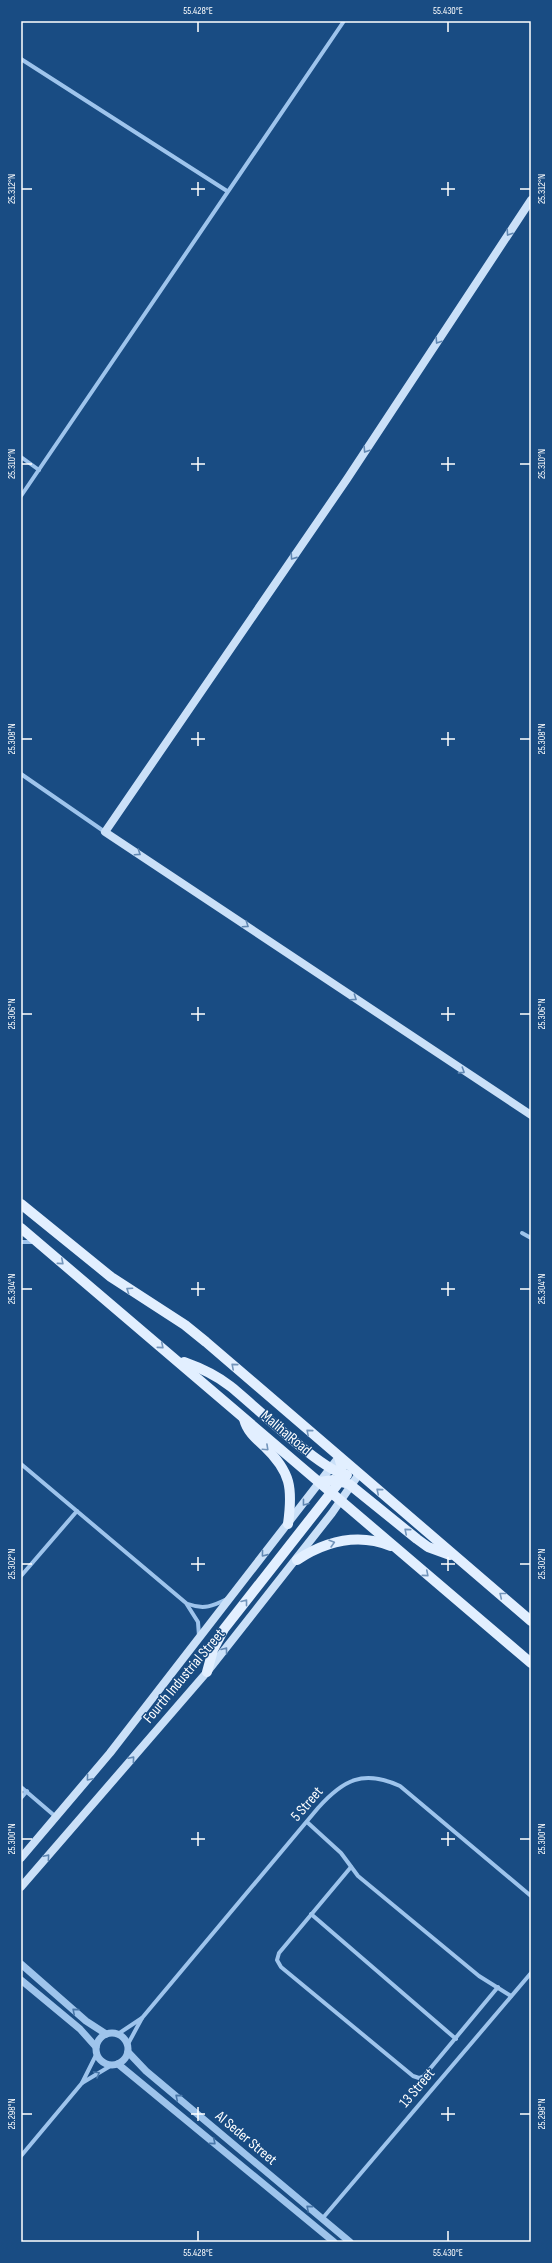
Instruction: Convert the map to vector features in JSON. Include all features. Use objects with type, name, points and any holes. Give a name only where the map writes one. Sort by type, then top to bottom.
[{"type":"main road","points":[[531,200],[348,479],[105,832],[531,1115]]},
{"type":"main road","name":"Maliha Road","points":[[21,1204],[111,1277],[185,1325],[206,1342],[339,1457],[345,1477],[359,1474],[531,1621]]},
{"type":"main road","name":"Maliha Road","points":[[21,1228],[342,1500],[531,1663]]},
{"type":"main road","points":[[176,1359],[208,1372],[230,1386],[330,1469],[345,1477],[417,1539],[428,1547],[454,1556]]},
{"type":"main road","points":[[244,1417],[250,1432],[279,1461],[288,1476],[291,1498],[288,1524]]},
{"type":"main road","name":"Fourth Industrial Street","points":[[21,1858],[110,1753],[339,1457]]},
{"type":"main road","points":[[320,1482],[345,1477]]},
{"type":"main road","points":[[207,1672],[213,1650],[224,1629],[345,1477]]},
{"type":"main road","points":[[342,1500],[345,1477]]},
{"type":"main road","name":"Fourth Industrial Street","points":[[21,1887],[207,1672],[297,1560],[342,1500]]},
{"type":"main road","points":[[297,1560],[318,1548],[341,1540],[368,1540],[397,1548]]},
{"type":"street","points":[[21,496],[344,21]]},
{"type":"street","points":[[21,59],[227,191]]},
{"type":"street","points":[[21,458],[39,470]]},
{"type":"street","points":[[21,774],[105,832]]},
{"type":"street","points":[[522,1233],[531,1238]]},
{"type":"street","points":[[21,1242],[39,1243]]},
{"type":"street","points":[[21,1464],[186,1603],[198,1608],[208,1608],[229,1598]]},
{"type":"street","points":[[21,1576],[77,1511]]},
{"type":"street","points":[[186,1603],[198,1622],[199,1636]]},
{"type":"street","name":"5 Street","points":[[128,2044],[142,2018],[307,1822],[341,1785],[355,1780],[370,1778],[391,1782],[408,1792],[531,1896]]},
{"type":"street","points":[[21,1787],[56,1817]]},
{"type":"street","points":[[21,1798],[27,1791]]},
{"type":"street","points":[[307,1822],[336,1848],[358,1876],[474,1973],[511,1996]]},
{"type":"street","points":[[351,1867],[279,1953],[277,1960],[281,1967],[416,2078],[424,2076],[498,1987]]},
{"type":"street","points":[[311,1914],[456,2039]]},
{"type":"street","points":[[21,1964],[86,2021],[106,2034],[118,2034],[128,2044],[128,2052],[126,2057],[115,2065],[82,2083]]},
{"type":"street","name":"13 Street","points":[[322,2219],[531,1973]]},
{"type":"street","points":[[21,1980],[80,2029],[96,2050],[100,2059],[115,2065]]},
{"type":"street","name":"5 Street","points":[[118,2034],[142,2018]]},
{"type":"street","points":[[21,2156],[82,2083],[99,2039],[106,2034]]},
{"type":"street","name":"Al Seder Street","points":[[128,2052],[146,2071],[350,2242]]},
{"type":"street","name":"Al Seder Street","points":[[115,2065],[334,2242]]}]
